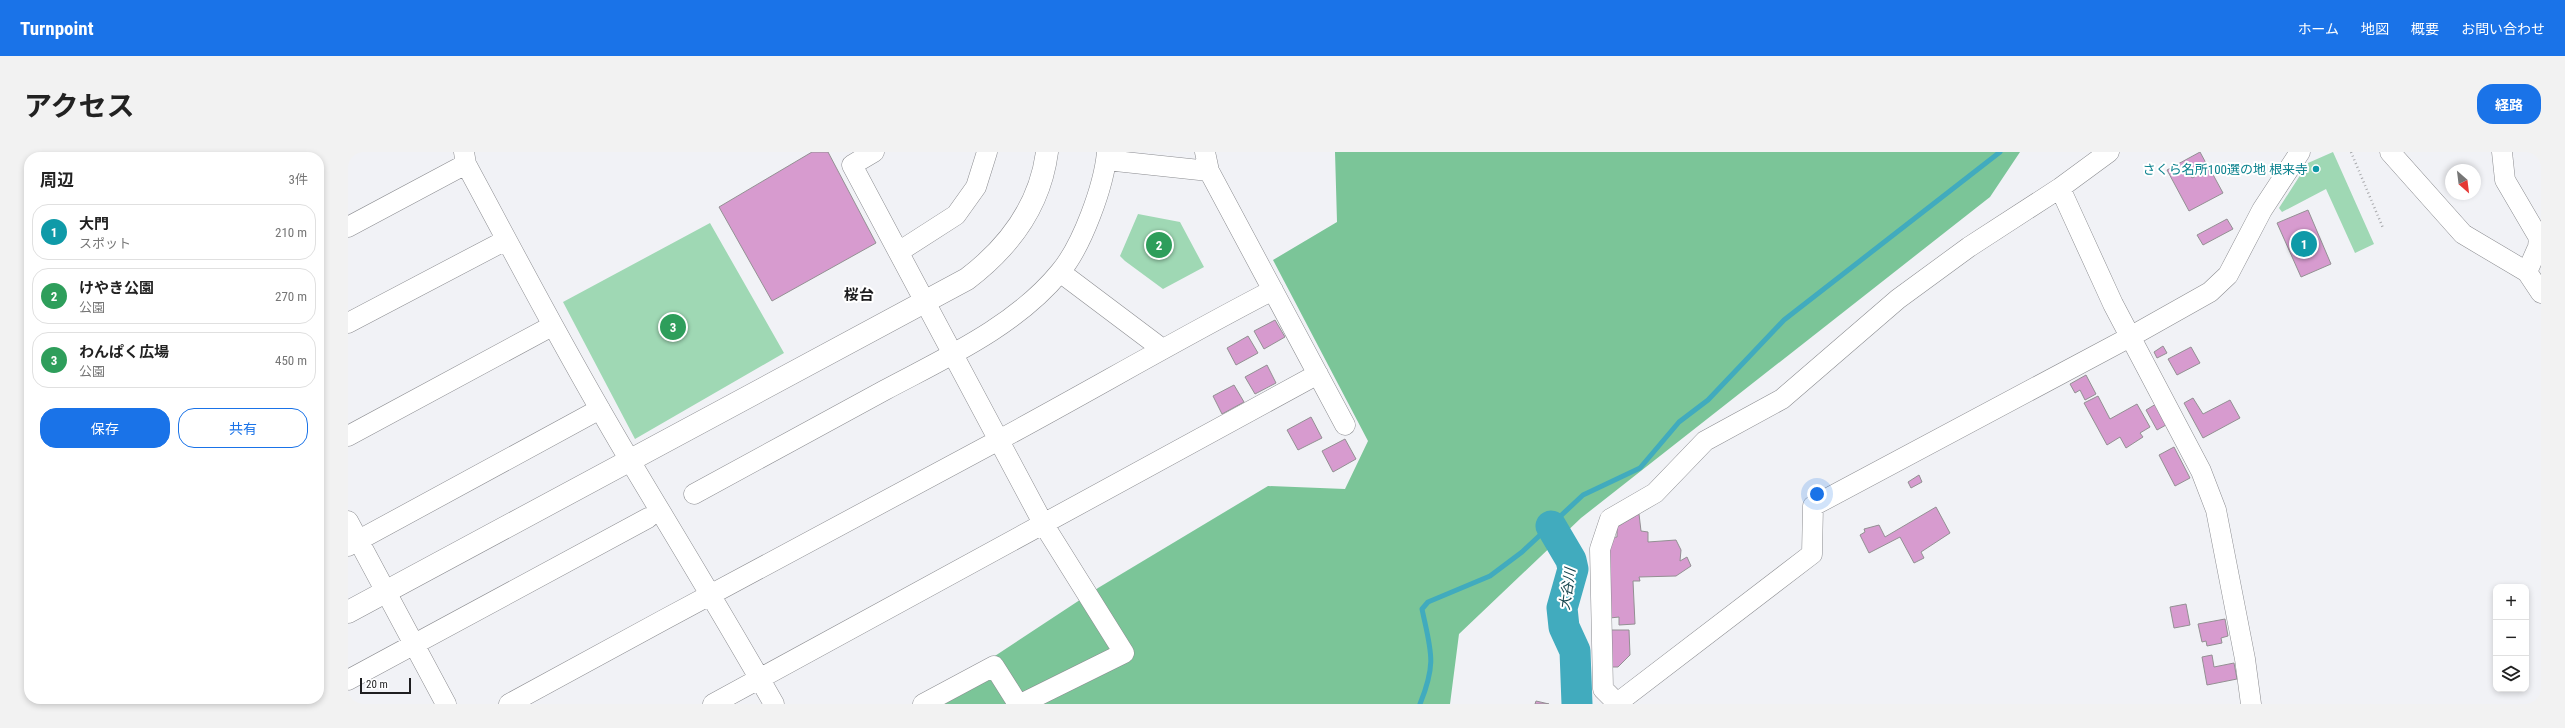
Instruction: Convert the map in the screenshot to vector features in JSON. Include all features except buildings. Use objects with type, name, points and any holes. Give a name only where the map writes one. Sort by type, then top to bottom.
[{"type":"street","points":[[874,152],[852,164],[900,251],[1044,525],[1124,653],[1021,704]]},
{"type":"street","points":[[900,251],[956,216],[976,187],[987,152]]},
{"type":"street","points":[[348,612],[629,459],[967,279],[1000,251],[1012,237],[1031,204],[1047,152]]},
{"type":"street","points":[[2109,152],[2060,188],[1969,247],[1898,299],[1782,399],[1705,441],[1655,494],[1610,519],[1600,548],[1603,689],[1616,704],[1812,554],[1813,506],[2130,337],[2210,292],[2228,275],[2262,210],[2300,152]]},
{"type":"street","points":[[2390,152],[2463,234],[2527,272],[2541,292]]},
{"type":"street","points":[[2502,152],[2505,180],[2539,238],[2538,247],[2527,272]]},
{"type":"street","points":[[694,494],[954,353],[1023,308],[1060,272],[1087,225],[1102,182],[1107,156],[1207,162],[1345,425]]},
{"type":"street","points":[[348,226],[465,158],[506,240],[552,326],[629,459],[711,593],[774,704]]},
{"type":"street","points":[[2060,188],[2130,337],[2201,471],[2216,510],[2245,659],[2251,704]]},
{"type":"street","points":[[348,323],[506,240]]},
{"type":"street","points":[[1060,272],[1162,348]]},
{"type":"street","points":[[509,704],[711,593],[999,440],[1162,348],[1273,290]]},
{"type":"street","points":[[348,436],[552,326]]},
{"type":"street","points":[[713,704],[1044,525],[1318,374]]},
{"type":"street","points":[[353,543],[600,410]]},
{"type":"street","points":[[348,680],[648,518]]},
{"type":"street","points":[[348,521],[353,543],[387,591],[446,704]]},
{"type":"street","points":[[923,704],[994,666],[1018,704]]},
{"type":"path","points":[[2351,152],[2383,228]]},
{"type":"green space","points":[[1335,152],[2020,152],[1990,197],[1581,518],[1459,634],[1450,704],[922,704],[1098,588],[1268,486],[1345,489],[1368,441],[1273,260],[1337,222]]},
{"type":"green space","points":[[2333,152],[2374,244],[2355,253],[2326,189],[2282,212],[2279,208],[2308,163]]},
{"type":"green space","points":[[1138,214],[1180,222],[1204,267],[1163,289],[1125,261],[1120,256]]},
{"type":"green space","points":[[710,223],[784,353],[635,439],[563,302]]},
{"type":"waterway","points":[[1420,704],[1429,677],[1431,657],[1422,609],[1428,602],[1490,576],[1522,552],[1583,495],[1640,468],[1679,422],[1708,400],[1784,320],[2000,152]]},
{"type":"waterway","name":"大谷川","points":[[1551,526],[1571,560],[1573,569],[1562,608],[1564,627],[1575,651],[1577,704]]},
{"type":"place","name":"さくら名所100選の地 根来寺","points":[[2316,169]]},
{"type":"place","name":"大門","points":[[2304,244]]},
{"type":"place","name":"けやき公園","points":[[1159,245]]},
{"type":"place","name":"わんぱく広場","points":[[673,327]]},
{"type":"district","name":"桜台","points":[[859,295]]}]
